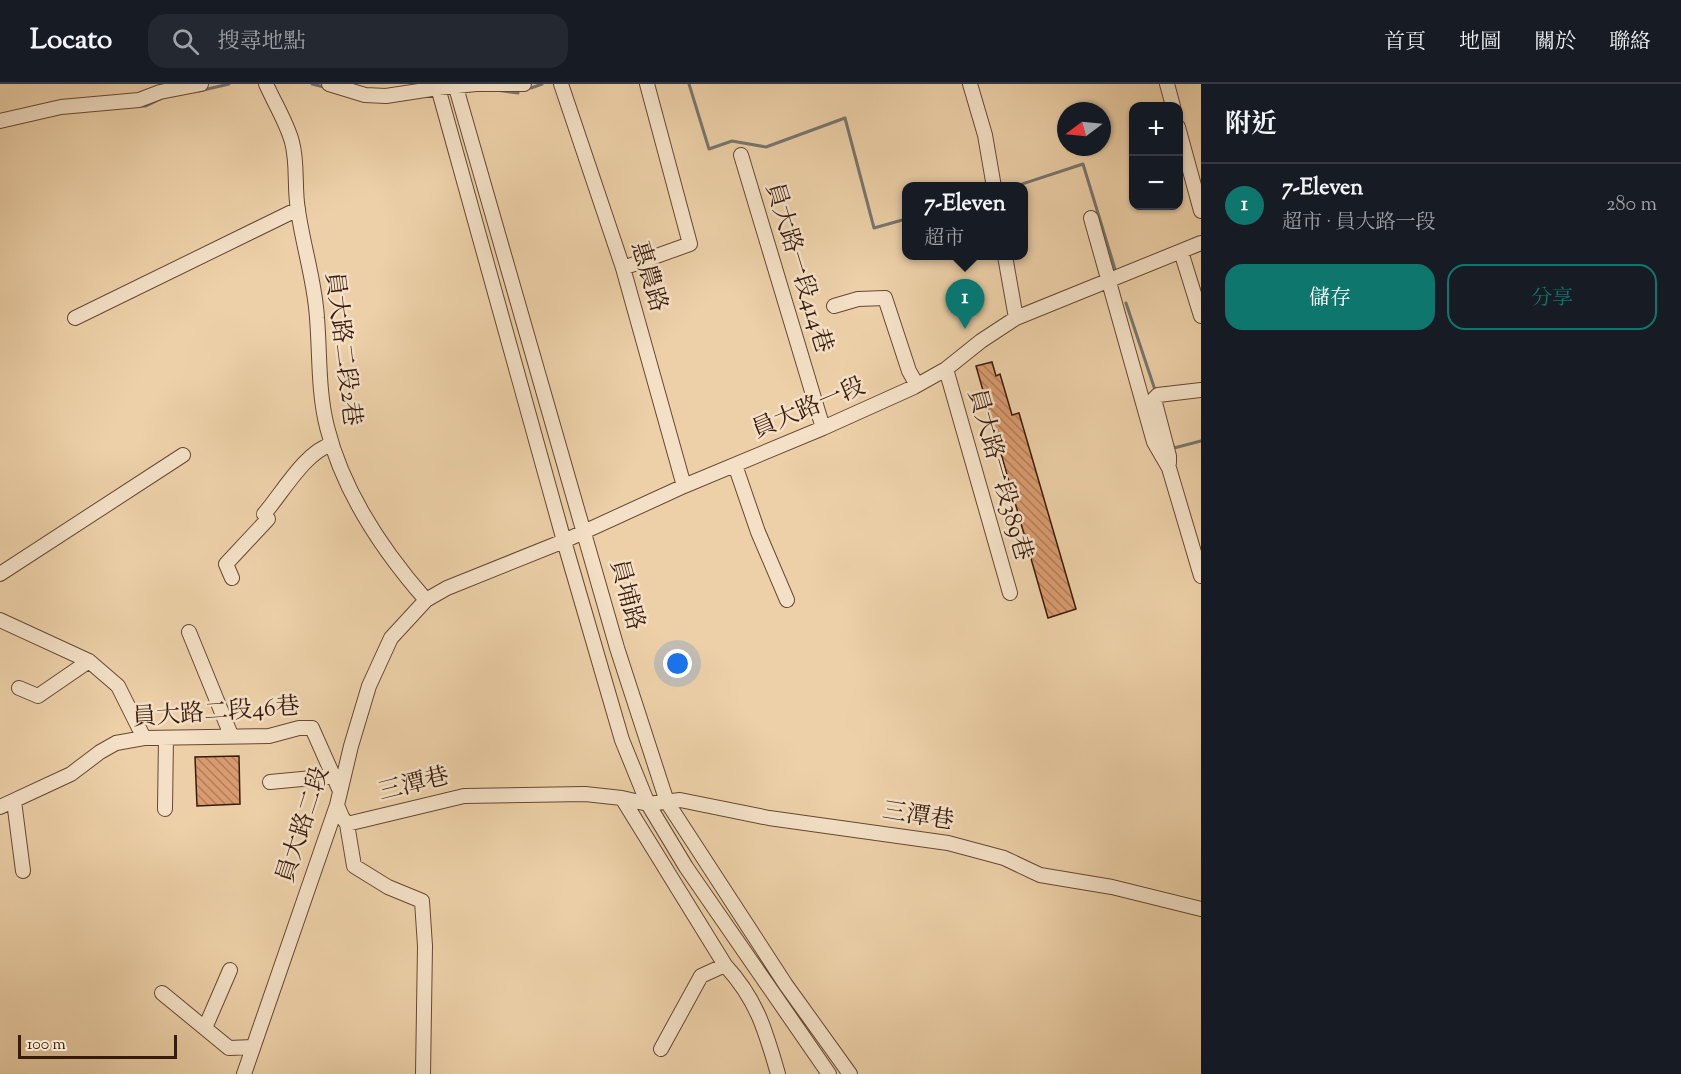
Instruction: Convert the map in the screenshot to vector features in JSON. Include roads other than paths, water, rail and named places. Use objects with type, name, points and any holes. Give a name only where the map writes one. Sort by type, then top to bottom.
[{"type":"street","points":[[0,121],[62,107],[139,100],[171,89],[201,84]]},
{"type":"street","name":"員大路二段2巷","points":[[266,84],[292,140],[297,209],[316,304],[321,394],[332,444],[357,501],[375,533],[398,567],[426,600]]},
{"type":"street","points":[[328,84],[355,93],[376,96],[400,95],[437,86],[524,84]]},
{"type":"street","name":"惠農路","points":[[561,84],[623,268],[684,486]]},
{"type":"street","points":[[623,268],[690,244],[647,84]]},
{"type":"street","points":[[970,84],[985,135],[993,182]]},
{"type":"street","points":[[1167,84],[1172,102]]},
{"type":"street","name":"員埔路","points":[[455,85],[617,648],[667,802],[786,985],[850,1074]]},
{"type":"street","name":"員埔路","points":[[437,86],[622,740],[648,804],[686,867],[829,1074]]},
{"type":"street","points":[[1183,142],[1201,211]]},
{"type":"street","name":"員大路一段414巷","points":[[741,155],[823,428]]},
{"type":"street","points":[[75,318],[297,209]]},
{"type":"street","points":[[1090,218],[1154,442],[1169,468],[1201,576]]},
{"type":"street","name":"員大路一段","points":[[426,600],[447,588],[564,541],[684,486],[823,428],[917,385],[946,369],[981,341],[1016,318],[1201,243]]},
{"type":"street","points":[[1183,258],[1201,316]]},
{"type":"street","points":[[1006,260],[1016,318]]},
{"type":"street","points":[[834,306],[858,299],[885,297],[909,371],[917,385]]},
{"type":"street","name":"員大路一段389巷","points":[[946,369],[1010,593]]},
{"type":"street","points":[[1169,468],[1169,456],[1154,399],[1158,395],[1201,390]]},
{"type":"street","points":[[232,578],[226,564],[268,519],[264,514],[307,459],[317,450],[332,444]]},
{"type":"street","points":[[0,574],[183,454]]},
{"type":"street","points":[[735,465],[758,532],[787,600]]},
{"type":"street","name":"員大路二段","points":[[244,1074],[339,798],[369,687],[391,638],[426,600]]},
{"type":"street","points":[[0,620],[88,661],[118,686],[144,738]]},
{"type":"street","points":[[189,632],[231,735]]},
{"type":"street","points":[[19,688],[38,696],[88,661]]},
{"type":"street","name":"員大路二段46巷","points":[[0,807],[71,774],[116,743],[144,738],[269,736],[298,728],[312,728],[334,776],[339,798]]},
{"type":"street","points":[[165,809],[166,738]]},
{"type":"street","points":[[270,782],[334,776]]},
{"type":"street","name":"三潭巷","points":[[347,824],[464,796],[585,794],[622,798],[648,804],[680,800],[769,818],[948,843],[1004,858],[1040,875],[1112,887],[1201,909]]},
{"type":"street","points":[[339,798],[342,817],[347,824],[354,866],[388,887],[422,901],[425,946],[423,1074]]},
{"type":"street","points":[[622,798],[725,964],[743,984],[763,1024],[778,1074]]},
{"type":"street","points":[[14,801],[23,871]]},
{"type":"street","points":[[661,1049],[701,976],[725,964]]},
{"type":"street","points":[[205,1028],[230,970]]},
{"type":"street","points":[[162,993],[229,1048],[253,1047]]},
{"type":"waterway","points":[[199,91],[229,84]]},
{"type":"waterway","points":[[312,84],[324,87]]},
{"type":"waterway","points":[[531,88],[542,84]]},
{"type":"waterway","points":[[689,84],[709,149],[732,141],[766,147],[845,118],[874,228],[902,220]]},
{"type":"waterway","points":[[496,90],[518,93]]},
{"type":"waterway","points":[[138,106],[146,106],[160,99]]},
{"type":"waterway","points":[[1028,182],[1083,164],[1115,269]]},
{"type":"waterway","points":[[1126,303],[1156,393]]},
{"type":"waterway","points":[[1173,445],[1174,448],[1201,441]]},
{"type":"place","name":"7-Eleven","points":[[965,329]]}]
